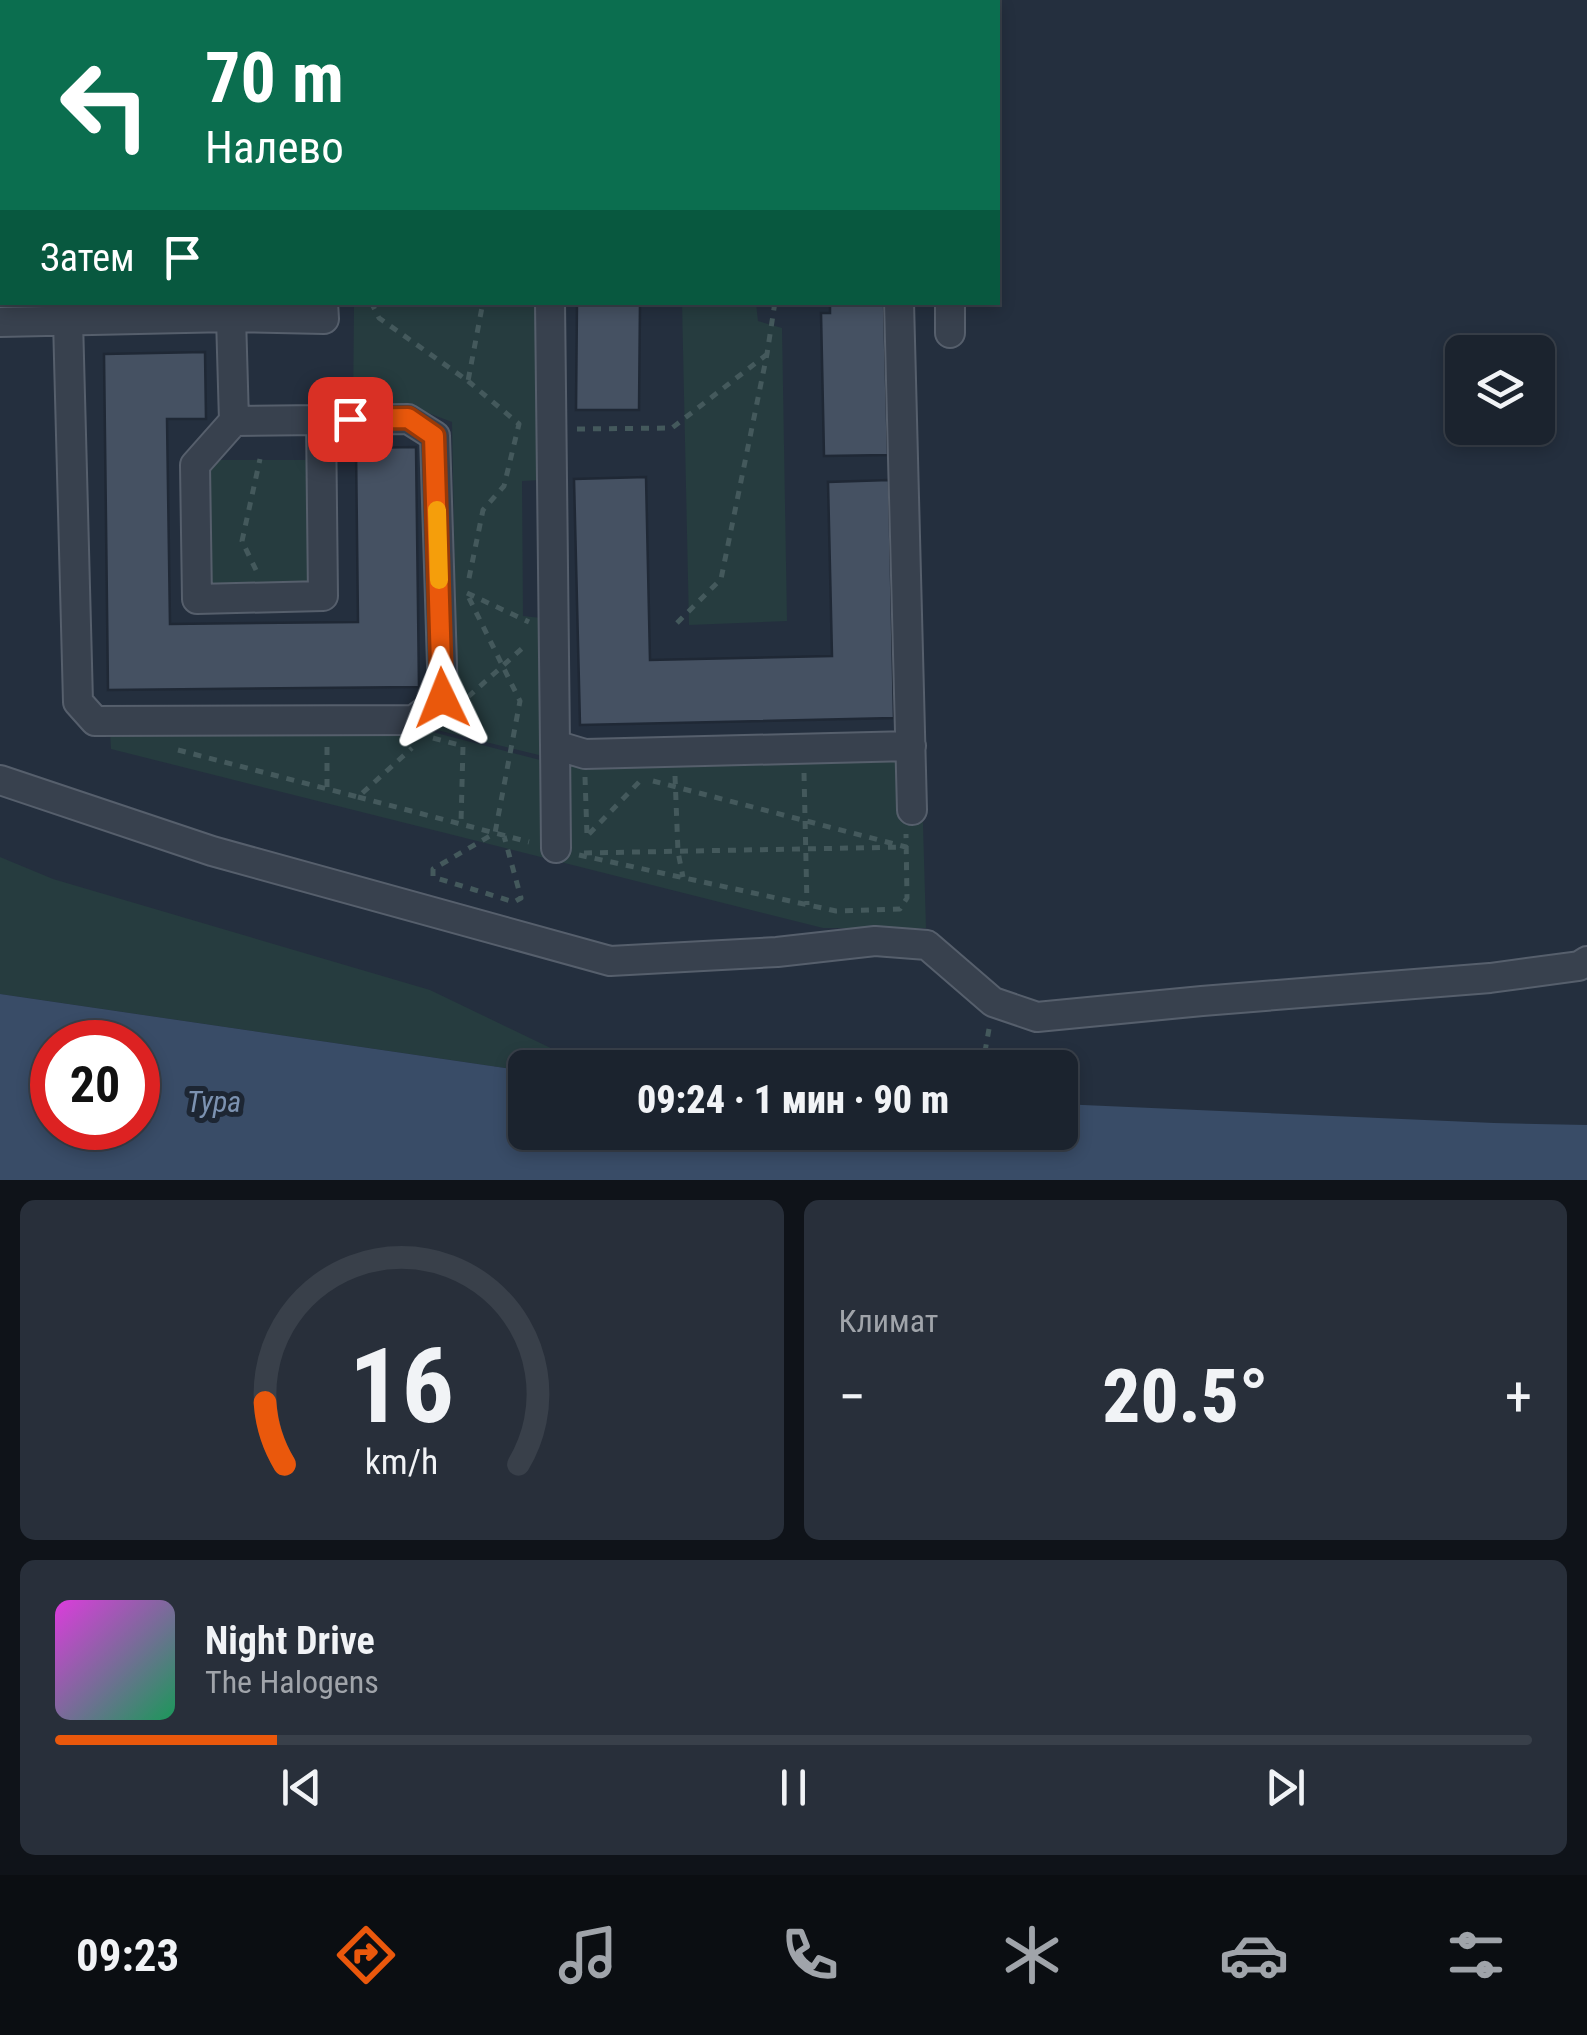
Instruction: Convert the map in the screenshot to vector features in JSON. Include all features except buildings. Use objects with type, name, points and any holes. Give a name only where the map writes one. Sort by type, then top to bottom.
[{"type":"street","points":[[0,322],[68,311],[188,310],[232,316],[324,319],[323,305]]},
{"type":"street","points":[[550,305],[555,746],[563,851]]},
{"type":"street","points":[[899,305],[911,746],[909,820]]},
{"type":"street","points":[[950,305],[950,334]]},
{"type":"street","points":[[68,311],[78,702],[95,720],[414,720],[442,698],[434,436],[408,418],[234,421]]},
{"type":"street","points":[[232,316],[234,421],[195,465],[197,599],[323,596],[320,419]]},
{"type":"street","points":[[555,746],[585,754],[911,746]]},
{"type":"street","points":[[0,780],[212,850],[610,961],[777,952],[875,941],[927,945],[993,1002],[1037,1017],[1490,978],[1578,966],[1587,960]]},
{"type":"path","points":[[373,305],[380,318],[468,381],[519,424],[504,486],[482,510],[466,592],[520,702],[494,833],[433,869],[432,877],[514,902],[521,898],[504,836]]},
{"type":"path","points":[[468,381],[482,305]]},
{"type":"path","points":[[678,624],[721,579],[775,305]]},
{"type":"path","points":[[564,430],[672,428],[767,354]]},
{"type":"path","points":[[260,459],[242,541],[269,597]]},
{"type":"path","points":[[466,592],[541,627]]},
{"type":"path","points":[[327,732],[327,789]]},
{"type":"path","points":[[585,754],[587,836]]},
{"type":"path","points":[[804,760],[807,905]]},
{"type":"path","points":[[674,762],[683,878]]},
{"type":"path","points":[[563,851],[587,836],[643,778],[659,770]]},
{"type":"path","points":[[628,772],[675,788],[906,847]]},
{"type":"path","points":[[358,797],[563,851],[836,911],[900,909],[907,898],[909,820]]},
{"type":"path","points":[[563,851],[906,847]]},
{"type":"path","points":[[985,1050],[993,1002]]},
{"type":"green space","points":[[537,305],[540,480],[522,481],[523,616],[541,618],[543,756],[429,728],[457,693],[452,422],[423,411],[353,412],[354,306]]},
{"type":"green space","points":[[682,305],[756,305],[758,321],[782,328],[787,621],[689,625]]},
{"type":"green space","points":[[207,460],[308,460],[309,589],[208,590]]},
{"type":"green space","points":[[421,729],[544,761],[921,756],[926,928],[823,928],[111,749],[110,730]]},
{"type":"green space","points":[[0,857],[53,879],[430,990],[555,1050],[508,1050],[508,1069],[0,994]]},
{"type":"water","name":"Тура","points":[[0,994],[508,1069],[508,1150],[1078,1150],[1078,1105],[1587,1125],[1587,1180],[0,1180]]},
{"type":"slow traffic","points":[[437,510],[439,580]]},
{"type":"route","points":[[350,419],[408,418],[434,436],[442,698]]}]
